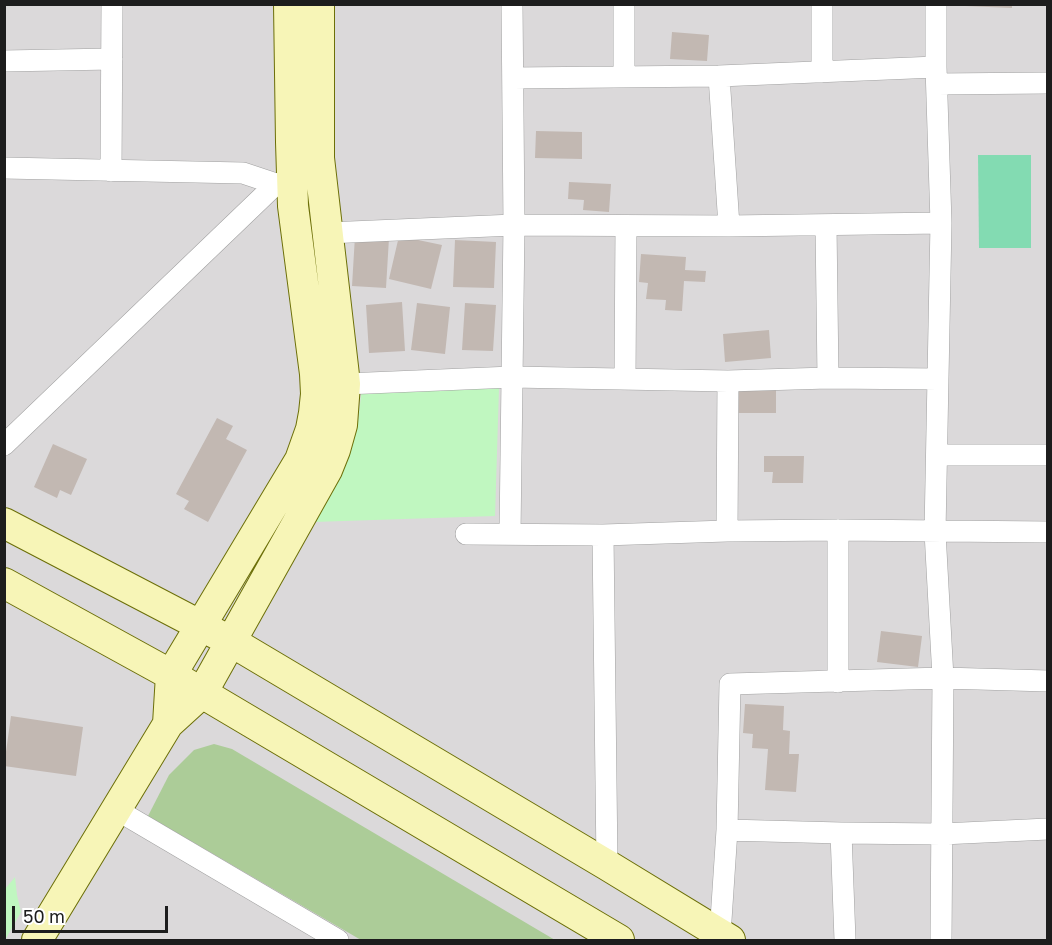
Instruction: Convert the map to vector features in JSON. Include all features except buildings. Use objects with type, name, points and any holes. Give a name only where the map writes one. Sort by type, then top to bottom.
[{"type":"street","points":[[111,4],[111,171]]},
{"type":"street","points":[[168,724],[171,675],[300,460],[311,429],[316,394],[315,374],[293,206],[284,183],[289,4]]},
{"type":"street","points":[[37,940],[168,724],[202,693],[327,470],[342,425],[345,384],[319,158],[319,4]]},
{"type":"street","points":[[510,534],[514,225],[512,4]]},
{"type":"street","points":[[624,4],[624,77]]},
{"type":"street","points":[[822,4],[822,72]]},
{"type":"street","points":[[936,4],[941,223],[936,532],[943,678],[941,940]]},
{"type":"street","points":[[4,61],[112,58]]},
{"type":"street","points":[[513,78],[719,76],[822,72],[1047,83]]},
{"type":"street","points":[[719,76],[729,226]]},
{"type":"street","points":[[4,168],[243,173],[284,183]]},
{"type":"street","points":[[4,445],[284,183]]},
{"type":"street","points":[[327,233],[514,225],[729,226],[941,223]]},
{"type":"street","points":[[826,225],[828,378]]},
{"type":"street","points":[[625,379],[626,226]]},
{"type":"street","points":[[345,384],[512,377],[728,381],[828,378],[938,379]]},
{"type":"street","points":[[728,381],[728,531]]},
{"type":"street","points":[[937,454],[1047,455]]},
{"type":"street","points":[[4,523],[232,642],[607,865],[725,938]]},
{"type":"street","points":[[466,534],[603,535],[838,530],[1047,532]]},
{"type":"street","points":[[838,530],[838,682]]},
{"type":"street","points":[[603,535],[607,865]]},
{"type":"street","points":[[4,583],[171,675],[619,940]]},
{"type":"street","points":[[725,938],[730,684],[943,678],[1047,681]]},
{"type":"street","points":[[117,810],[338,940]]},
{"type":"street","points":[[727,830],[942,834],[1047,829]]},
{"type":"street","points":[[841,833],[845,940]]},
{"type":"shaded area","points":[[5,5],[1047,5],[1047,940],[5,940]]},
{"type":"green space","points":[[978,155],[1031,155],[1031,248],[979,248]]},
{"type":"green space","points":[[362,387],[499,388],[495,516],[313,522],[346,460],[358,422]]},
{"type":"green space","points":[[214,744],[232,749],[555,940],[361,940],[148,816],[169,775],[194,750]]},
{"type":"green space","points":[[15,877],[21,912],[5,940],[5,889]]}]
